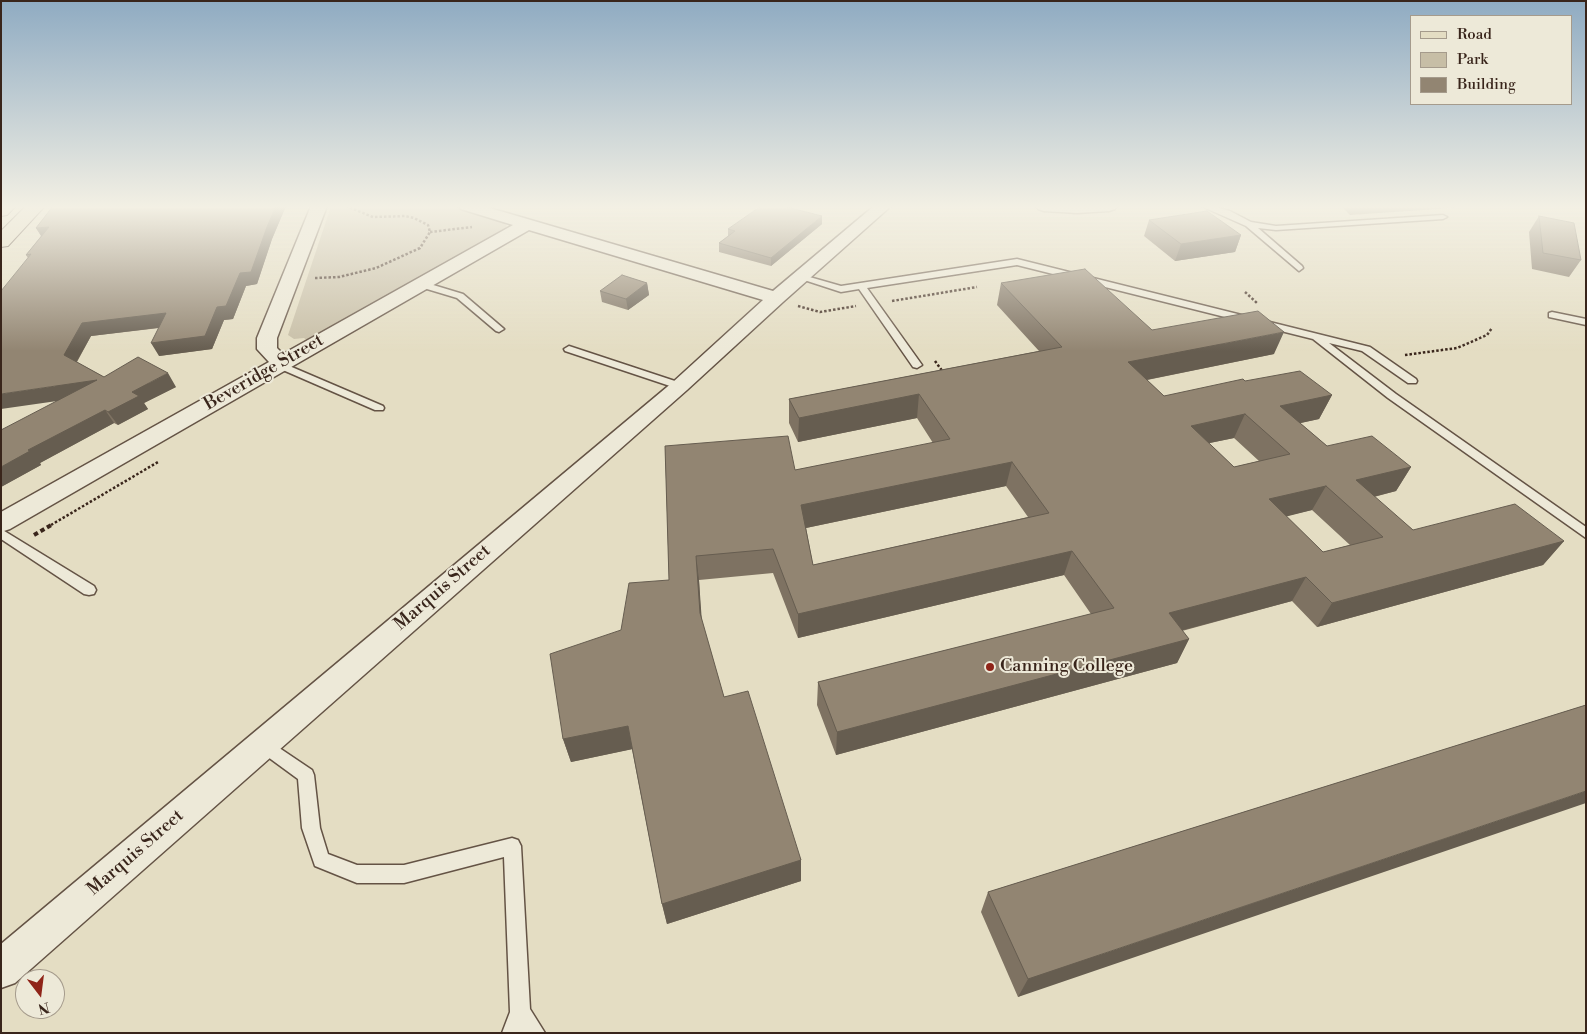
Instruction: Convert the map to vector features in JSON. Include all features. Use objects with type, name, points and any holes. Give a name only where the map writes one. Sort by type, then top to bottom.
[{"type":"street","points":[[282,363],[268,349],[267,338],[300,254]]},
{"type":"street","name":"Beveridge Street","points":[[1,523],[473,254]]},
{"type":"street","points":[[627,254],[786,302]]},
{"type":"street","name":"Marquis Street","points":[[1,970],[262,743],[680,386],[786,302],[799,277],[826,254]]},
{"type":"lane","points":[[1283,254],[1299,268]]},
{"type":"lane","points":[[799,277],[842,289],[1017,262],[1366,349],[1412,381]]},
{"type":"lane","points":[[420,284],[460,296],[499,329]]},
{"type":"lane","points":[[860,286],[916,366]]},
{"type":"lane","points":[[1552,315],[1586,322]]},
{"type":"lane","points":[[1314,336],[1400,402],[1586,534]]},
{"type":"lane","points":[[569,349],[680,386]]},
{"type":"lane","points":[[282,363],[379,408]]},
{"type":"lane","points":[[1,533],[89,590]]},
{"type":"lane","points":[[262,743],[306,775],[311,828],[321,860],[357,874],[404,874],[512,846],[520,1012],[512,1033]]},
{"type":"lane","points":[[520,1012],[535,1033]]},
{"type":"path","points":[[307,277],[339,277],[376,268],[406,254]]},
{"type":"path","points":[[786,302],[820,312],[980,287]]},
{"type":"path","points":[[1380,358],[1457,348],[1487,335],[1492,328]]},
{"type":"green space","points":[[315,254],[465,254],[308,341],[304,338],[294,339],[288,335]]},
{"type":"building","points":[[31,254],[257,254],[251,272],[240,273],[226,306],[217,307],[205,336],[151,343],[166,313],[82,323],[64,355],[104,377],[138,357],[168,373],[132,392],[139,396],[108,412],[105,410],[28,450],[30,451],[1,467],[1,430],[97,380],[1,394],[1,291]]},
{"type":"building","points":[[758,254],[776,254],[771,258]]},
{"type":"building","points":[[1550,254],[1580,254],[1581,260]]},
{"type":"building","points":[[1085,269],[1152,330],[1258,311],[1284,332],[1128,362],[1164,396],[1243,379],[1245,381],[1300,371],[1332,395],[1280,406],[1327,446],[1372,436],[1411,467],[1356,480],[1413,530],[1515,504],[1564,541],[1332,603],[1306,577],[1169,613],[1189,639],[837,732],[818,682],[1114,608],[1072,551],[798,614],[773,549],[696,556],[700,613],[724,697],[748,691],[801,860],[662,904],[628,726],[563,739],[550,654],[621,630],[629,583],[669,580],[665,446],[788,436],[795,470],[950,439],[919,394],[799,418],[789,399],[1062,347],[1001,283]],"holes":[[[1245,414],[1290,454],[1234,467],[1191,426]],[[1012,462],[1049,513],[813,565],[801,505]],[[1326,486],[1383,537],[1323,552],[1269,499]]]},
{"type":"building","points":[[622,275],[647,283],[626,299],[600,291]]},
{"type":"building","points":[[1586,705],[1586,791],[1028,979],[988,892]]},
{"type":"place","name":"Canning College","points":[[990,667]]}]
